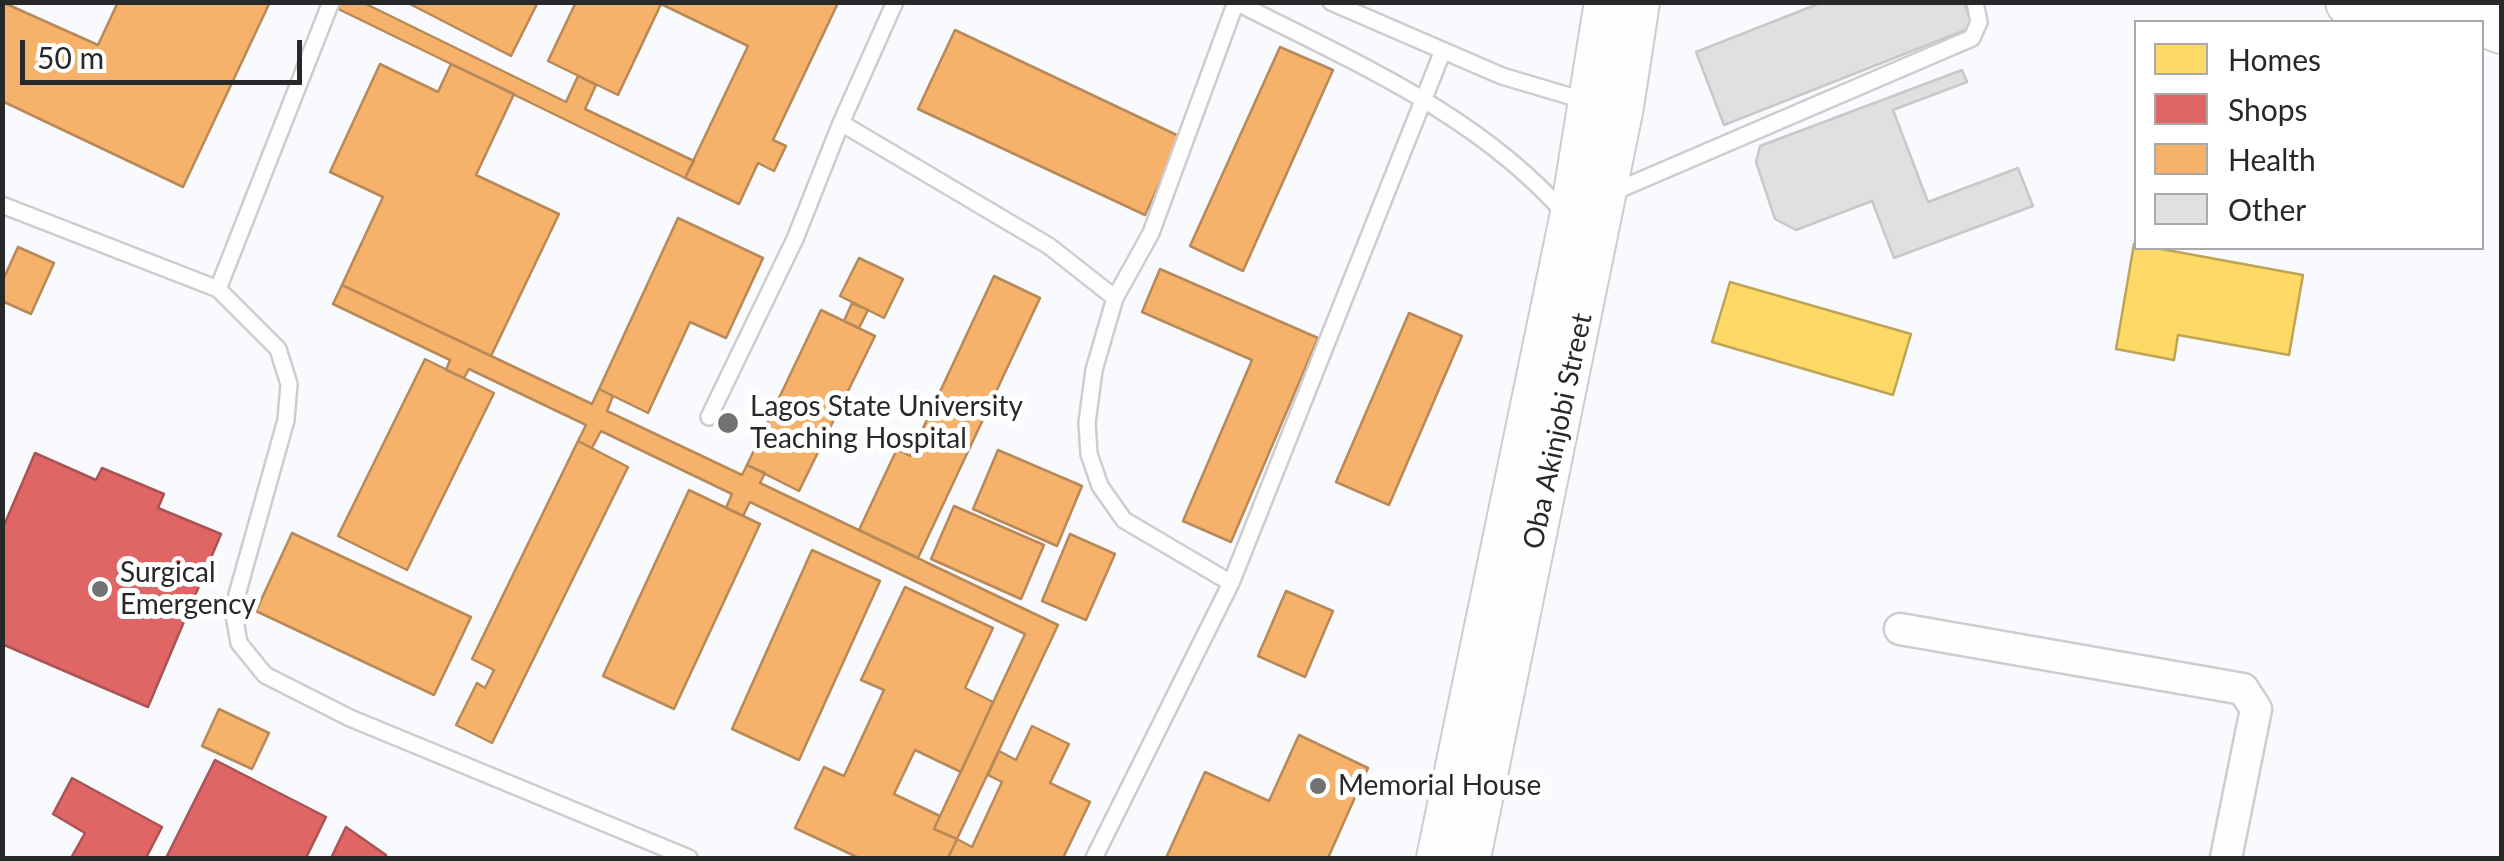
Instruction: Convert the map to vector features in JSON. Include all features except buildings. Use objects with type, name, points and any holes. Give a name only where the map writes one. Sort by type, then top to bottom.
[{"type":"main road","points":[[2350,2],[2398,20]]},
{"type":"main road","points":[[2431,2],[2478,20]]},
{"type":"street","points":[[1436,858],[1568,218],[1604,2]]},
{"type":"street","name":"Oba Akinjobi Street","points":[[1471,858],[1606,195],[1640,2]]},
{"type":"street","points":[[1900,630],[2243,689],[2256,710],[2226,858]]},
{"type":"lane","points":[[218,289],[331,2]]},
{"type":"lane","points":[[709,417],[795,238],[895,2]]},
{"type":"lane","points":[[1331,2],[1442,53],[1590,102]]},
{"type":"lane","points":[[1606,195],[1972,38],[1980,22],[1975,2]]},
{"type":"lane","points":[[1231,583],[1124,520],[1100,486],[1089,454],[1087,423],[1094,370],[1115,298],[1151,233],[1236,3],[1424,98],[1505,155],[1568,218]]},
{"type":"lane","points":[[1094,858],[1231,583],[1442,53]]},
{"type":"lane","points":[[841,123],[1048,246],[1115,298]]},
{"type":"lane","points":[[2,205],[218,289],[278,349],[289,384],[286,420],[233,609],[239,643],[265,675],[350,718],[689,858]]},
{"type":"place","name":"Lagos State University Teaching Hospital","points":[[728,423]]},
{"type":"place","name":"Surgical Emergency","points":[[100,589]]},
{"type":"place","name":"Memorial House","points":[[1318,786]]}]
